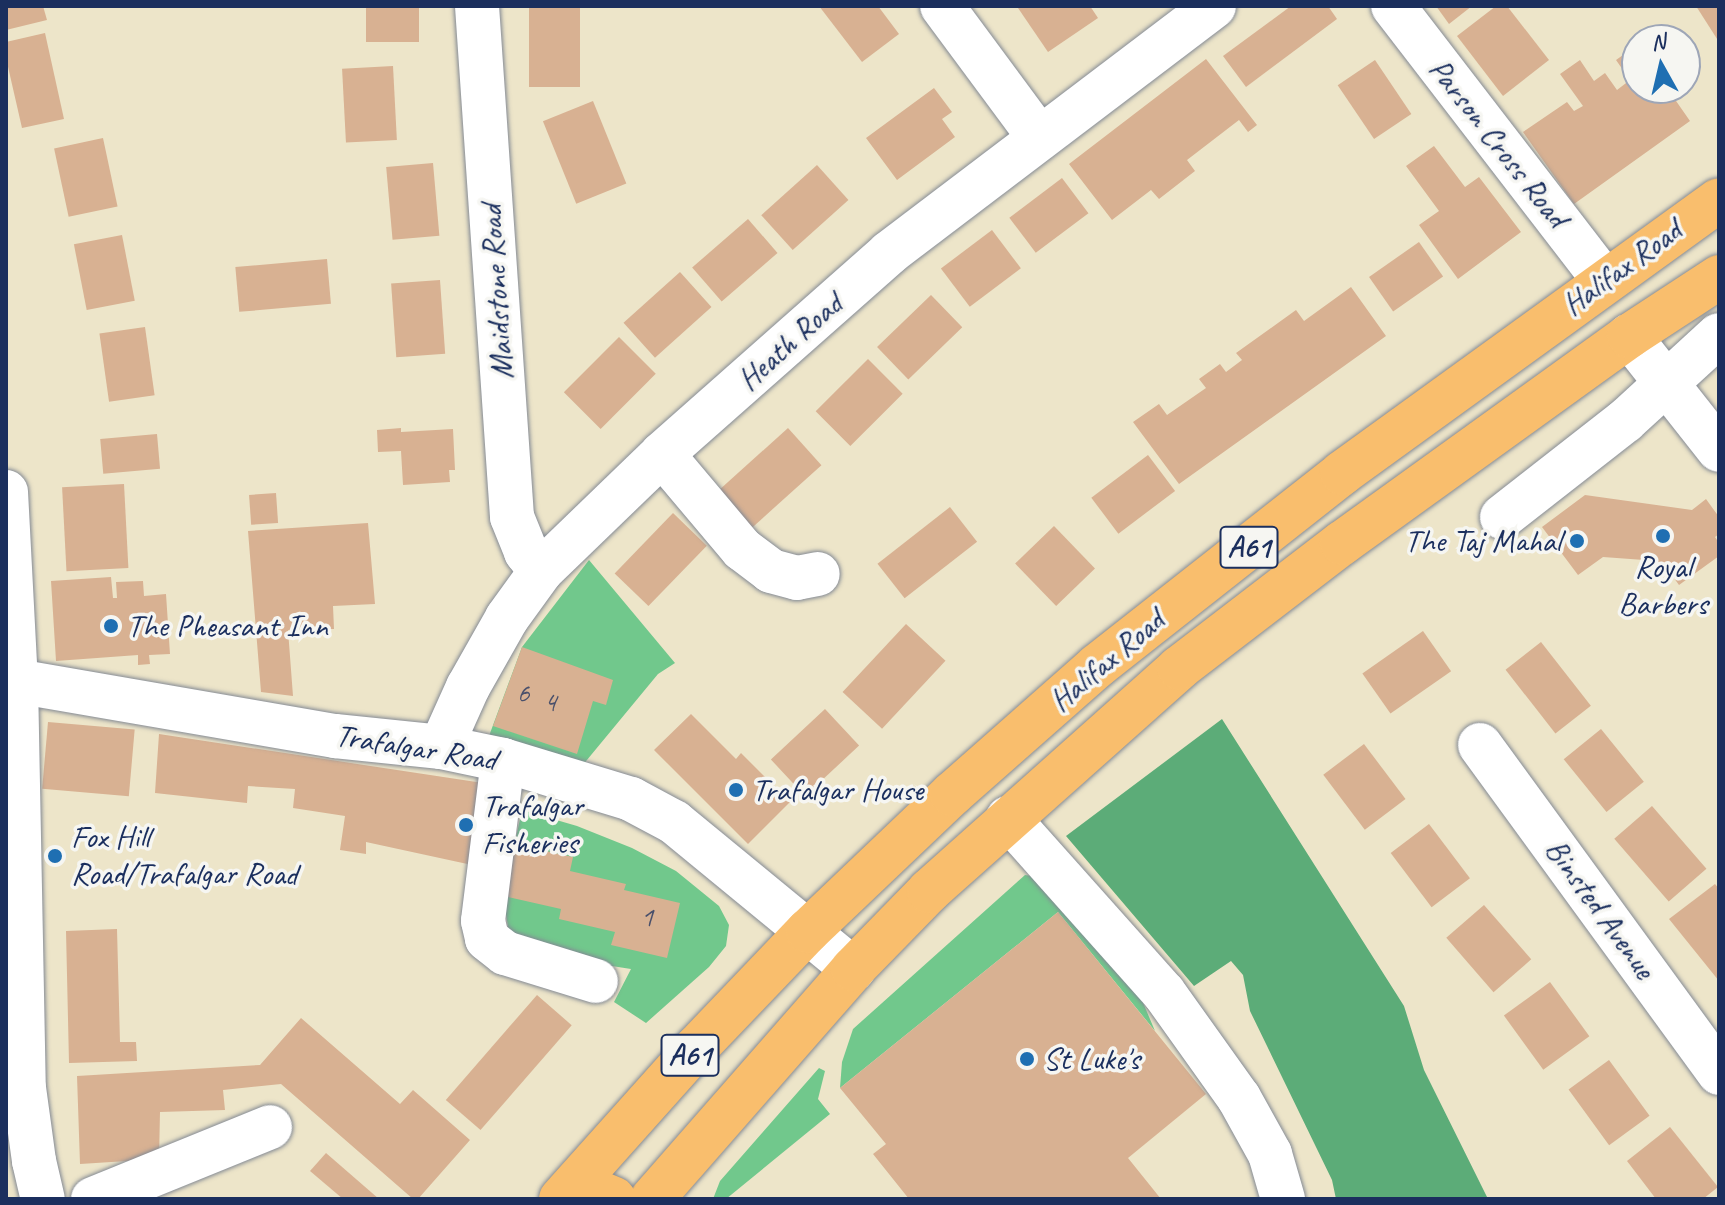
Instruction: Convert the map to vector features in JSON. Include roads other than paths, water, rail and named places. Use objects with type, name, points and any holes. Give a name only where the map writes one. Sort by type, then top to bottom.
[{"type":"highway","name":"Halifax Road","points":[[583,1195],[808,931],[952,794],[1097,666],[1342,473],[1604,280],[1719,200]]},
{"type":"highway","name":"Halifax Road","points":[[652,1199],[853,969],[929,891],[1179,668],[1342,543],[1629,336],[1719,277]]},
{"type":"street","name":"Maidstone Road","points":[[477,6],[512,517],[526,552],[541,571]]},
{"type":"street","points":[[942,6],[1039,137]]},
{"type":"street","name":"Heath Road","points":[[441,747],[475,673],[507,618],[541,571],[662,454],[889,253],[1214,6]]},
{"type":"street","name":"Parson Cross Road","points":[[1393,6],[1604,280]]},
{"type":"street","points":[[1502,517],[1666,385],[1719,335]]},
{"type":"street","points":[[1629,336],[1719,450]]},
{"type":"street","points":[[662,454],[742,549],[771,571],[797,578],[818,574]]},
{"type":"street","points":[[6,492],[9,623],[16,681],[24,1088],[34,1161],[43,1199]]},
{"type":"street","name":"Trafalgar Road","points":[[16,681],[335,736],[441,747],[503,760],[631,799],[674,822],[853,969]]},
{"type":"street","name":"Binsted Avenue","points":[[1480,745],[1719,1073]]},
{"type":"street","points":[[503,760],[483,921],[487,939],[505,953],[596,981]]},
{"type":"street","points":[[1008,818],[1164,993],[1239,1098],[1270,1154],[1283,1199]]},
{"type":"street","points":[[93,1199],[270,1127]]},
{"type":"place","name":"Royal Barbers","points":[[1663,536]]},
{"type":"place","name":"The Taj Mahal","points":[[1577,541]]},
{"type":"place","name":"The Pheasant Inn","points":[[111,626]]},
{"type":"place","name":"Trafalgar House","points":[[736,790]]},
{"type":"place","name":"Trafalgar Fisheries","points":[[466,825]]},
{"type":"place","name":"Fox Hill Road/Trafalgar Road","points":[[55,856]]},
{"type":"place","name":"St Luke's","points":[[1027,1059]]}]
